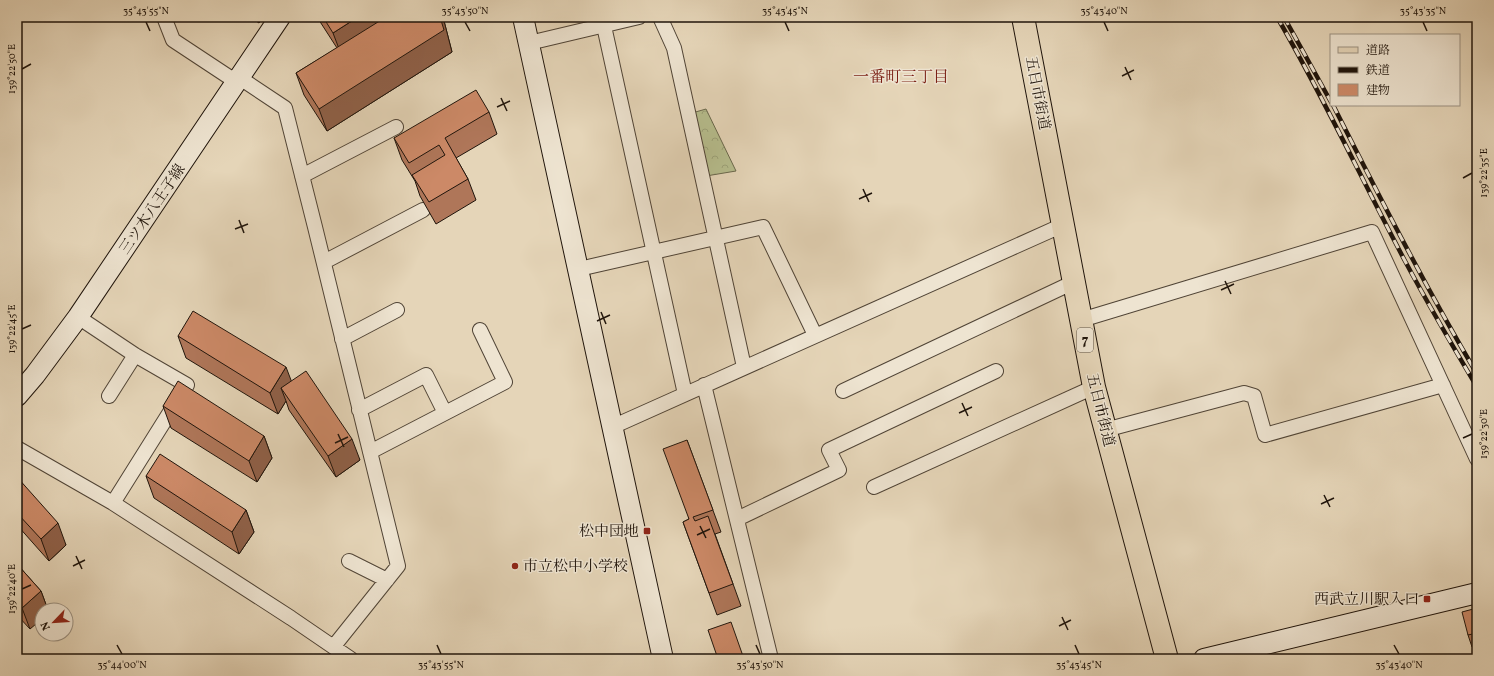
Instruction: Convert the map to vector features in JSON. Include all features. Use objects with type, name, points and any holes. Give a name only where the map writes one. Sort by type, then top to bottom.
[{"type":"main road","name":"五日市街道","points":[[1023,17],[1094,387],[1167,659]]},
{"type":"street","points":[[164,17],[173,40],[229,77],[240,78],[285,108],[398,566],[334,646]]},
{"type":"street","name":"三ツ木八王子線","points":[[17,396],[35,375],[78,317],[280,17]]},
{"type":"street","points":[[523,17],[663,659]]},
{"type":"street","points":[[529,43],[603,22],[639,17]]},
{"type":"street","points":[[660,17],[674,48],[744,367]]},
{"type":"street","points":[[603,22],[685,394]]},
{"type":"street","points":[[302,176],[396,127]]},
{"type":"street","points":[[324,262],[423,210]]},
{"type":"street","points":[[612,426],[1063,226]]},
{"type":"street","points":[[579,269],[763,227],[815,336]]},
{"type":"street","points":[[1081,320],[1372,232],[1477,459]]},
{"type":"street","points":[[843,391],[1074,282]]},
{"type":"street","points":[[342,339],[397,310]]},
{"type":"street","points":[[78,317],[187,386],[113,503]]},
{"type":"street","points":[[370,452],[505,382],[480,330]]},
{"type":"street","points":[[109,396],[136,355]]},
{"type":"street","points":[[738,519],[839,470],[829,450],[996,371]]},
{"type":"street","points":[[359,410],[426,375],[445,413]]},
{"type":"street","points":[[704,385],[771,659]]},
{"type":"street","points":[[1106,430],[1244,393],[1254,396],[1265,435],[1443,385]]},
{"type":"street","points":[[874,487],[1094,387]]},
{"type":"street","points":[[17,448],[113,503],[334,646],[351,659]]},
{"type":"street","points":[[349,561],[387,580]]},
{"type":"street","points":[[1204,659],[1477,592]]},
{"type":"green space","points":[[706,109],[736,171],[706,176],[692,113]]},
{"type":"building","points":[[323,17],[358,17],[333,33]]},
{"type":"building","points":[[386,17],[440,17],[444,30],[319,109],[296,73]]},
{"type":"building","points":[[476,90],[489,112],[445,138],[468,179],[429,202],[412,175],[445,155],[439,145],[409,163],[394,138]]},
{"type":"building","points":[[193,311],[286,367],[270,393],[178,336]]},
{"type":"building","points":[[306,371],[352,439],[328,456],[281,388]]},
{"type":"building","points":[[178,381],[264,436],[249,461],[163,406]]},
{"type":"building","points":[[687,440],[713,510],[693,517],[695,521],[708,516],[733,584],[709,593],[683,522],[689,519],[663,449]]},
{"type":"building","points":[[160,454],[246,510],[232,532],[146,476]]},
{"type":"building","points":[[17,477],[58,523],[41,539],[17,513]]},
{"type":"building","points":[[17,564],[41,591],[22,608],[17,602]]},
{"type":"building","points":[[1477,608],[1477,633],[1468,635],[1462,612]]},
{"type":"building","points":[[731,622],[744,659],[718,659],[708,630]]},
{"type":"railway","points":[[1277,17],[1405,261],[1477,387]]},
{"type":"railway","points":[[1284,17],[1330,100]]},
{"type":"railway","points":[[1334,106],[1385,207],[1477,374]]},
{"type":"place","name":"松中団地","points":[[647,531]]},
{"type":"place","name":"市立松中小学校","points":[[515,566]]},
{"type":"place","name":"西武立川駅入口","points":[[1427,599]]},
{"type":"district","name":"一番町三丁目","points":[[901,76]]}]
